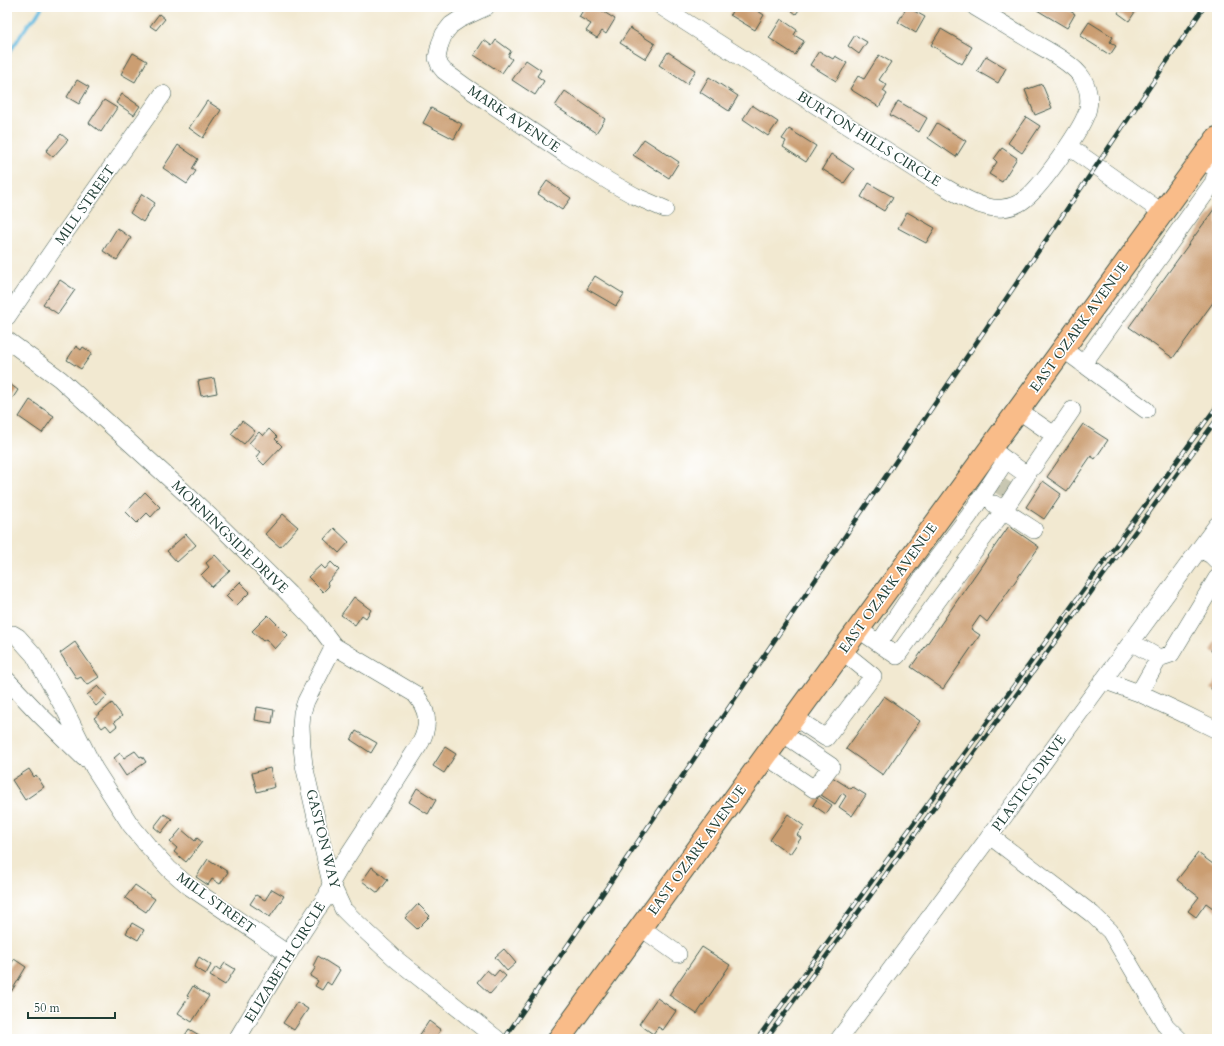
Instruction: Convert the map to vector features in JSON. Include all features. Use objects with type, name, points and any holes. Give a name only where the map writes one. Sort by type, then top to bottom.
[{"type":"main road","name":"EAST OZARK AVENUE","points":[[559,1039],[965,483],[998,454],[1018,410],[1217,138]]},
{"type":"street","name":"MARK AVENUE","points":[[486,7],[460,19],[451,25],[444,34],[437,58],[444,71],[567,155],[635,196],[665,209]]},
{"type":"street","name":"BURTON HILLS CIRCLE","points":[[662,7],[936,182],[962,197],[987,207],[1002,208],[1014,206],[1033,192],[1068,146],[1085,119],[1089,99],[1088,88],[1082,77],[1056,55],[975,7]]},
{"type":"street","name":"MILL STREET","points":[[7,317],[55,246],[164,94]]},
{"type":"street","points":[[1068,146],[1163,213]]},
{"type":"street","points":[[1083,364],[1213,183],[1216,174],[1214,168],[1202,159]]},
{"type":"street","points":[[1110,284],[1129,300]]},
{"type":"street","name":"MORNINGSIDE DRIVE","points":[[7,340],[60,379],[217,522],[311,617],[334,646],[415,694],[420,700],[425,711],[427,722],[421,742]]},
{"type":"street","points":[[1063,349],[1146,410]]},
{"type":"street","points":[[1018,410],[1054,435]]},
{"type":"street","points":[[1033,467],[1072,410]]},
{"type":"street","points":[[858,629],[897,656],[1004,510],[998,454]]},
{"type":"street","points":[[879,643],[907,600],[983,496],[1027,475],[998,454]]},
{"type":"street","points":[[965,483],[1034,530]]},
{"type":"street","points":[[951,502],[969,516]]},
{"type":"street","name":"PLASTICS DRIVE","points":[[839,1039],[990,836],[1200,548],[1216,530]]},
{"type":"street","points":[[1200,548],[1217,561]]},
{"type":"street","points":[[912,556],[929,569]]},
{"type":"street","points":[[1139,693],[1159,658],[1171,654],[1217,578]]},
{"type":"street","points":[[888,588],[907,600]]},
{"type":"street","name":"MILL STREET","points":[[7,634],[13,634],[18,637],[34,655],[65,710],[94,768],[130,824],[148,846],[169,869],[190,887],[288,954]]},
{"type":"street","points":[[1131,642],[1159,658]]},
{"type":"street","name":"GASTON WAY","points":[[334,646],[306,701],[302,713],[301,726],[304,765],[331,883],[344,909],[357,923],[486,1036]]},
{"type":"street","points":[[788,725],[826,738],[873,676],[842,651]]},
{"type":"street","name":"MILL STREET","points":[[7,680],[94,768]]},
{"type":"street","points":[[1103,680],[1139,693],[1217,730]]},
{"type":"street","points":[[766,756],[814,789],[830,766],[788,725]]},
{"type":"street","name":"ELIZABETH CIRCLE","points":[[237,1039],[288,954],[327,896],[331,883],[339,869],[421,742]]},
{"type":"street","points":[[990,836],[1092,914],[1110,931],[1166,1026],[1177,1038]]},
{"type":"street","points":[[640,927],[678,954]]},
{"type":"building","points":[[585,7],[596,7],[615,19],[606,34],[602,31],[597,38],[586,31],[591,24],[579,17]]},
{"type":"building","points":[[734,7],[752,7],[764,15],[755,30],[730,15]]},
{"type":"building","points":[[787,7],[801,7],[796,14]]},
{"type":"building","points":[[907,7],[925,17],[916,33],[898,22]]},
{"type":"building","points":[[1039,7],[1063,7],[1075,14],[1067,28],[1037,10]]},
{"type":"building","points":[[1122,7],[1133,7],[1137,9],[1129,21],[1118,13]]},
{"type":"building","points":[[159,14],[165,19],[156,30],[150,26]]},
{"type":"building","points":[[781,19],[797,30],[794,35],[804,41],[795,55],[769,38]]},
{"type":"building","points":[[1089,22],[1113,37],[1110,42],[1116,46],[1110,55],[1080,36]]},
{"type":"building","points":[[630,28],[655,44],[646,59],[620,43]]},
{"type":"building","points":[[941,29],[972,47],[962,64],[931,45]]},
{"type":"building","points":[[855,35],[867,42],[859,54],[848,46]]},
{"type":"building","points":[[484,40],[492,46],[496,40],[511,51],[508,56],[512,59],[502,73],[474,55]]},
{"type":"building","points":[[819,51],[833,59],[835,56],[847,63],[836,81],[810,65]]},
{"type":"building","points":[[668,52],[696,70],[687,84],[659,65]]},
{"type":"building","points":[[133,53],[147,61],[135,82],[121,74]]},
{"type":"building","points":[[879,55],[891,62],[879,80],[887,85],[883,91],[887,94],[879,107],[850,89],[858,76],[864,79]]},
{"type":"building","points":[[986,56],[1006,68],[998,83],[977,71]]},
{"type":"building","points":[[526,60],[541,70],[537,76],[544,81],[535,95],[512,80]]},
{"type":"building","points":[[709,77],[738,96],[729,111],[700,92]]},
{"type":"building","points":[[77,80],[89,87],[79,104],[67,97]]},
{"type":"building","points":[[1042,84],[1052,108],[1035,115],[1025,90]]},
{"type":"building","points":[[565,91],[605,119],[596,133],[555,106]]},
{"type":"building","points":[[122,94],[140,106],[134,115],[116,103]]},
{"type":"building","points":[[104,100],[117,108],[101,132],[89,123]]},
{"type":"building","points":[[207,101],[221,110],[203,138],[189,128]]},
{"type":"building","points":[[898,101],[927,118],[919,132],[890,115]]},
{"type":"building","points":[[752,105],[778,122],[768,136],[743,119]]},
{"type":"building","points":[[431,108],[462,124],[454,139],[423,123]]},
{"type":"building","points":[[1026,117],[1040,126],[1022,153],[1008,143]]},
{"type":"building","points":[[937,123],[966,141],[956,157],[928,138]]},
{"type":"building","points":[[789,129],[816,146],[806,162],[783,147],[786,141],[782,139]]},
{"type":"building","points":[[61,134],[68,140],[53,157],[46,151]]},
{"type":"building","points":[[644,139],[679,162],[669,178],[633,155]]},
{"type":"building","points":[[178,145],[198,159],[192,169],[196,171],[187,184],[163,168]]},
{"type":"building","points":[[1002,148],[1017,158],[1002,182],[989,174],[997,162],[994,159]]},
{"type":"building","points":[[831,154],[854,169],[844,183],[822,169]]},
{"type":"building","points":[[547,181],[571,198],[562,210],[538,194]]},
{"type":"building","points":[[869,183],[893,197],[884,211],[861,197]]},
{"type":"building","points":[[142,194],[155,203],[143,222],[130,213]]},
{"type":"building","points":[[1217,205],[1217,297],[1173,358],[1129,327]]},
{"type":"building","points":[[907,212],[935,228],[926,243],[898,228]]},
{"type":"building","points":[[117,228],[131,238],[117,260],[103,251]]},
{"type":"building","points":[[595,276],[624,294],[616,306],[587,289]]},
{"type":"building","points":[[60,280],[75,290],[58,314],[43,304]]},
{"type":"building","points":[[76,346],[81,350],[83,347],[92,353],[81,369],[67,360]]},
{"type":"building","points":[[214,378],[217,393],[201,396],[198,381]]},
{"type":"building","points":[[7,382],[18,390],[9,404],[7,402]]},
{"type":"building","points":[[30,400],[54,416],[42,433],[19,417]]},
{"type":"building","points":[[242,421],[255,431],[244,444],[231,434]]},
{"type":"building","points":[[1083,424],[1108,440],[1095,459],[1091,456],[1067,491],[1047,477]]},
{"type":"building","points":[[269,429],[277,437],[275,439],[282,446],[264,465],[256,457],[260,452],[249,443],[259,432],[263,436]]},
{"type":"building","points":[[1043,481],[1061,494],[1044,519],[1026,507]]},
{"type":"building","points":[[145,492],[160,507],[151,517],[147,513],[137,523],[126,512]]},
{"type":"building","points":[[283,514],[298,527],[280,547],[265,534]]},
{"type":"building","points":[[1009,526],[1039,547],[987,622],[980,616],[971,629],[980,635],[943,689],[911,667]]},
{"type":"building","points":[[334,528],[349,542],[339,553],[324,539]]},
{"type":"building","points":[[186,534],[196,545],[177,562],[167,551]]},
{"type":"building","points":[[215,555],[230,571],[212,587],[201,575],[209,567],[206,563]]},
{"type":"building","points":[[331,562],[339,570],[327,583],[329,586],[323,592],[308,577],[321,565],[325,569]]},
{"type":"building","points":[[240,582],[250,592],[236,606],[226,596]]},
{"type":"building","points":[[354,597],[371,610],[366,618],[362,615],[355,625],[341,615]]},
{"type":"building","points":[[268,615],[288,635],[275,649],[266,639],[263,641],[252,631]]},
{"type":"building","points":[[1217,639],[1217,654],[1211,651]]},
{"type":"building","points":[[75,642],[99,677],[87,685],[81,677],[77,679],[60,653]]},
{"type":"building","points":[[1217,677],[1217,692],[1211,689]]},
{"type":"building","points":[[98,686],[107,696],[96,706],[87,695]]},
{"type":"building","points":[[884,696],[920,721],[883,775],[846,749]]},
{"type":"building","points":[[112,703],[122,716],[114,722],[117,726],[111,731],[106,725],[102,728],[94,718]]},
{"type":"building","points":[[257,707],[274,710],[272,723],[255,720]]},
{"type":"building","points":[[356,731],[377,743],[371,753],[351,740]]},
{"type":"building","points":[[445,747],[456,754],[444,773],[433,766]]},
{"type":"building","points":[[135,751],[140,757],[142,756],[146,762],[126,776],[114,758],[120,753],[124,758]]},
{"type":"building","points":[[270,768],[275,787],[257,792],[252,773]]},
{"type":"building","points":[[29,769],[34,777],[36,775],[44,787],[25,800],[12,780]]},
{"type":"building","points":[[829,775],[851,789],[853,787],[866,795],[852,816],[839,807],[846,796],[842,793],[835,804],[818,793]]},
{"type":"building","points":[[417,788],[436,800],[428,814],[409,802]]},
{"type":"building","points":[[819,796],[832,805],[826,814],[813,805]]},
{"type":"building","points":[[164,814],[172,819],[161,833],[154,827]]},
{"type":"building","points":[[788,814],[804,826],[797,835],[801,838],[790,854],[770,840]]},
{"type":"building","points":[[181,829],[195,841],[197,838],[202,842],[186,862],[174,852],[177,848],[170,842]]},
{"type":"building","points":[[1198,853],[1217,867],[1217,911],[1206,903],[1196,917],[1188,911],[1199,897],[1177,880]]},
{"type":"building","points":[[208,859],[228,872],[220,884],[212,879],[208,885],[196,877]]},
{"type":"building","points":[[372,867],[388,880],[378,893],[362,881]]},
{"type":"building","points":[[135,885],[155,899],[146,912],[125,898]]},
{"type":"building","points":[[272,889],[284,896],[270,917],[250,904],[256,895],[265,900]]},
{"type":"building","points":[[418,904],[430,916],[417,929],[405,918]]},
{"type":"building","points":[[132,923],[144,930],[138,940],[126,933]]},
{"type":"building","points":[[702,947],[730,965],[697,1014],[669,995]]},
{"type":"building","points":[[504,949],[516,963],[507,971],[495,957]]},
{"type":"building","points":[[318,956],[340,970],[331,985],[327,982],[322,990],[315,986],[318,981],[310,976],[316,967],[313,966]]},
{"type":"building","points":[[199,957],[211,965],[206,974],[194,967]]},
{"type":"building","points":[[14,959],[26,967],[11,992],[7,990],[7,971]]},
{"type":"building","points":[[225,963],[235,969],[225,985],[210,976],[216,967],[220,970]]},
{"type":"building","points":[[487,970],[494,976],[499,970],[506,976],[490,994],[477,982]]},
{"type":"building","points":[[193,986],[209,996],[192,1022],[178,1013],[189,997],[187,996]]},
{"type":"building","points":[[657,998],[676,1011],[663,1030],[658,1027],[653,1034],[639,1024]]},
{"type":"building","points":[[297,1002],[308,1009],[294,1030],[283,1023]]},
{"type":"building","points":[[429,1021],[441,1030],[434,1039],[417,1039]]},
{"type":"building","points":[[189,1029],[199,1035],[196,1039],[188,1039],[184,1037]]},
{"type":"waterway","points":[[7,56],[29,23],[35,18],[42,7]]},
{"type":"tunnel","points":[[995,483],[1007,490]]},
{"type":"railway","points":[[504,1039],[1204,7]]},
{"type":"railway","points":[[757,1039],[1217,406]]},
{"type":"railway","points":[[766,1039],[1217,419]]}]
